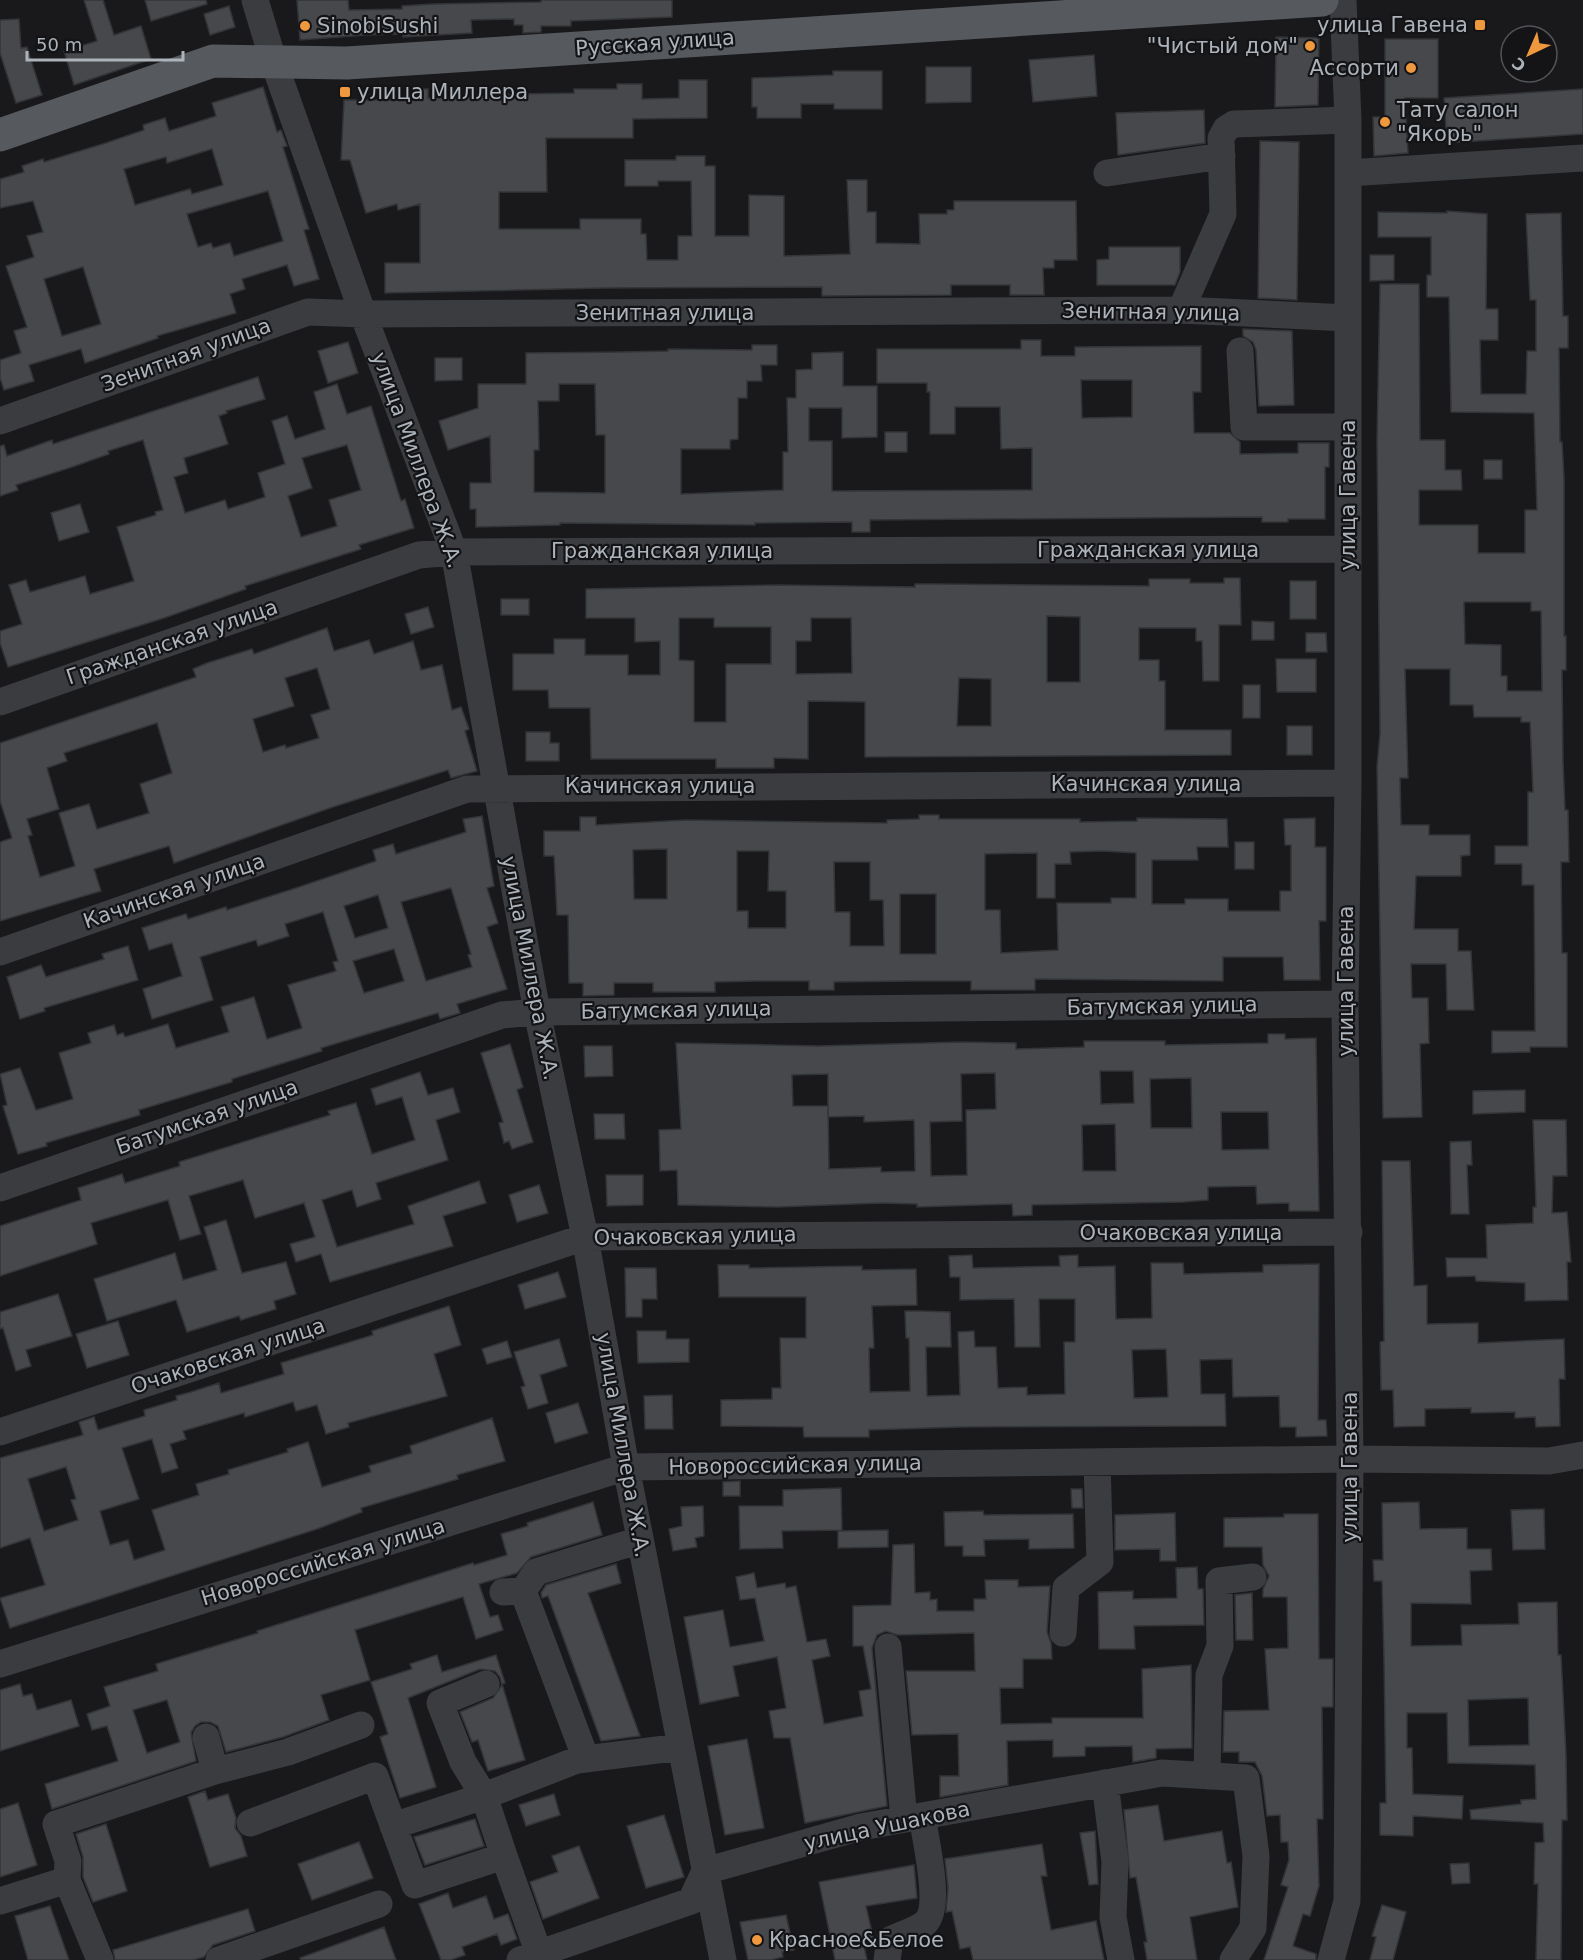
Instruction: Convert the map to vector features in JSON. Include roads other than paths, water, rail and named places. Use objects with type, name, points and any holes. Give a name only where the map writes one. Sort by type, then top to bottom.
[{"type":"main road","name":"Русская улица","points":[[0,135],[213,61],[273,60],[347,63],[1322,0]]},
{"type":"street","name":"улица Миллера Ж.А.","points":[[255,0],[273,60],[363,314],[454,552],[494,787],[537,1012],[585,1237],[626,1467],[723,1960]]},
{"type":"street","name":"улица Гавена","points":[[1331,1960],[1347,1901],[1350,1459],[1345,1004],[1348,783],[1348,120],[1343,0]]},
{"type":"street","points":[[1181,310],[1223,214],[1221,138],[1226,129],[1234,123],[1348,120]]},
{"type":"street","points":[[1107,173],[1222,156]]},
{"type":"street","points":[[1348,173],[1583,158]]},
{"type":"street","name":"Зенитная улица","points":[[0,421],[308,312],[363,314],[1181,310],[1348,318]]},
{"type":"street","points":[[1239,351],[1244,427],[1348,427]]},
{"type":"street","name":"Гражданская улица","points":[[0,702],[419,555],[454,552],[1348,549]]},
{"type":"street","name":"Качинская улица","points":[[0,952],[467,789],[494,787],[1348,783]]},
{"type":"street","name":"Батумская улица","points":[[0,1188],[502,1015],[537,1012],[1345,1004]]},
{"type":"street","name":"Очаковская улица","points":[[0,1432],[585,1237],[1349,1232]]},
{"type":"street","name":"Новороссийская улица","points":[[0,1664],[626,1467],[1350,1459],[1549,1461],[1583,1455]]},
{"type":"street","points":[[1063,1633],[1066,1588],[1100,1562],[1097,1462]]},
{"type":"street","points":[[586,1760],[513,1592],[536,1572],[640,1540]]},
{"type":"street","points":[[1207,1776],[1209,1674],[1220,1646],[1219,1581],[1253,1577]]},
{"type":"street","points":[[887,1960],[890,1940],[925,1924],[933,1911],[932,1882],[913,1818],[888,1647]]},
{"type":"street","points":[[486,1684],[440,1703],[463,1762],[484,1796],[504,1857],[530,1957],[691,1901],[705,1871]]},
{"type":"street","points":[[100,1960],[67,1880],[68,1861],[56,1824],[215,1771],[288,1752],[362,1725]]},
{"type":"street","points":[[206,1737],[215,1771]]},
{"type":"street","points":[[393,1826],[586,1760],[681,1747]]},
{"type":"street","name":"улица Ушакова","points":[[705,1871],[861,1827],[1162,1773],[1246,1778],[1256,1856],[1253,1928],[1233,1960]]},
{"type":"street","points":[[250,1823],[375,1776],[414,1885],[504,1857]]},
{"type":"street","points":[[1105,1783],[1115,1862],[1113,1917],[1121,1960]]},
{"type":"street","points":[[0,1901],[67,1880]]},
{"type":"street","points":[[219,1960],[379,1904]]},
{"type":"place","name":"улица Гавена","points":[[1480,25]]},
{"type":"place","name":"SinobiSushi","points":[[305,26]]},
{"type":"place","name":"\"Чистый дом\"","points":[[1310,46]]},
{"type":"place","name":"Ассорти","points":[[1411,68]]},
{"type":"place","name":"улица Миллера","points":[[345,92]]},
{"type":"place","name":"Тату салон \"Якорь\"","points":[[1385,122]]},
{"type":"place","name":"Красное&Белое","points":[[757,1940]]}]
